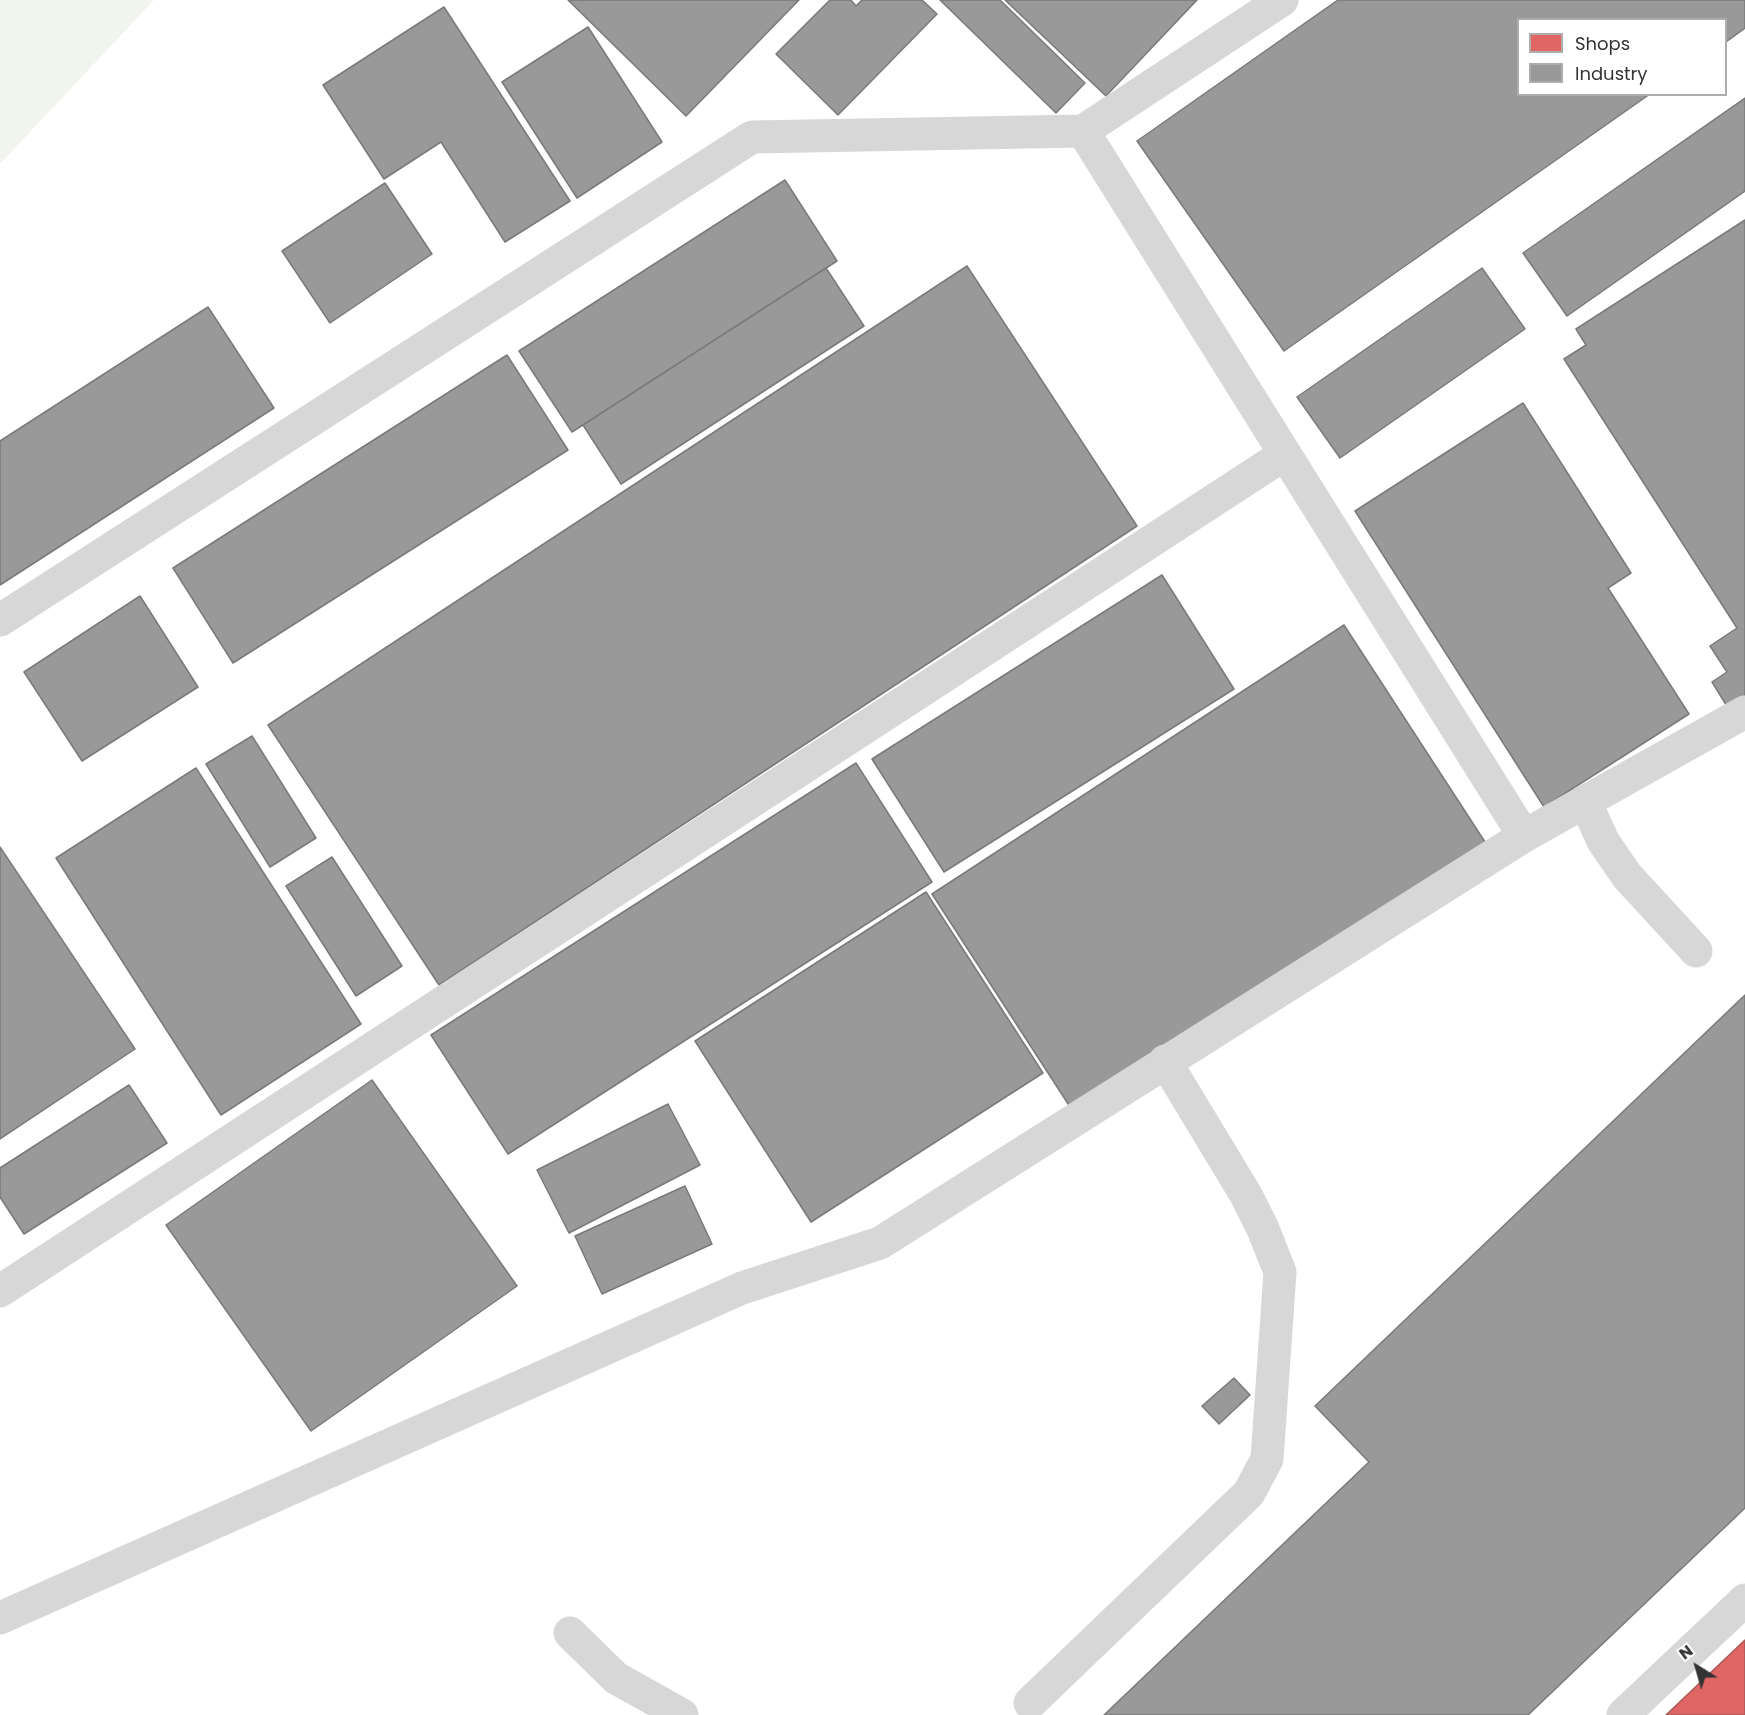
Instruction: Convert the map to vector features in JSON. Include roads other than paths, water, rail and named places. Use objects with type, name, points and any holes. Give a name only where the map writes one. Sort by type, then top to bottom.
[{"type":"lane","points":[[0,620],[752,137],[1083,131],[1282,0]]},
{"type":"lane","points":[[1083,131],[1524,836]]},
{"type":"lane","points":[[0,1291],[1286,454]]},
{"type":"lane","points":[[0,1618],[742,1288],[880,1243],[1524,836],[1745,712]]},
{"type":"lane","points":[[1585,801],[1603,841],[1627,876],[1696,951]]},
{"type":"lane","points":[[1030,1702],[1249,1493],[1267,1459],[1280,1272],[1250,1204],[1165,1061]]},
{"type":"lane","points":[[1623,1715],[1745,1600]]},
{"type":"lane","points":[[570,1633],[616,1678],[682,1715]]}]
